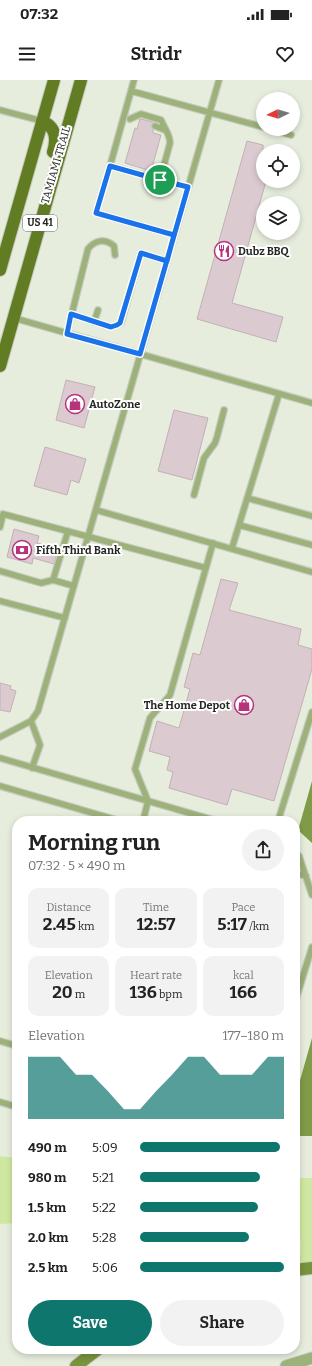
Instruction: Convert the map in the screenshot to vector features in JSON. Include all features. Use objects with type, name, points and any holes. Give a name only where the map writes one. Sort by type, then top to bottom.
[{"type":"main road","name":"US 41","points":[[0,270],[54,80]]},
{"type":"main road","name":"TAMIAMI TRAIL","points":[[0,364],[81,80]]},
{"type":"main road","points":[[0,364],[3,331],[55,146],[55,134],[53,129],[42,120]]},
{"type":"street","points":[[300,1269],[312,1268]]},
{"type":"street","points":[[76,1366],[92,1354]]},
{"type":"street","points":[[286,1366],[312,1358]]},
{"type":"lane","points":[[134,80],[96,213],[174,235]]},
{"type":"lane","points":[[0,737],[31,721],[38,711],[219,80]]},
{"type":"lane","points":[[131,91],[256,125]]},
{"type":"lane","points":[[0,110],[42,120]]},
{"type":"lane","points":[[130,119],[141,114],[161,120],[165,130],[168,132],[170,143],[160,180]]},
{"type":"lane","points":[[124,117],[139,121]]},
{"type":"lane","points":[[154,126],[165,130]]},
{"type":"lane","points":[[110,166],[188,187]]},
{"type":"lane","points":[[67,334],[88,249],[92,243],[97,241],[106,242],[114,246],[115,255]]},
{"type":"lane","points":[[71,314],[111,327],[117,325],[120,323],[141,253],[167,261]]},
{"type":"lane","points":[[94,322],[98,310]]},
{"type":"lane","points":[[14,318],[312,403]]},
{"type":"lane","points":[[232,548],[279,394]]},
{"type":"lane","points":[[194,495],[204,458],[217,437],[224,410]]},
{"type":"lane","points":[[247,498],[312,516]]},
{"type":"lane","points":[[96,510],[312,572]]},
{"type":"lane","points":[[0,527],[3,514],[206,568]]},
{"type":"lane","points":[[239,525],[312,545]]},
{"type":"lane","points":[[53,580],[68,531]]},
{"type":"lane","points":[[144,816],[148,801],[135,769],[150,718],[170,695],[213,543]]},
{"type":"lane","points":[[0,571],[41,583],[53,580],[74,586]]},
{"type":"lane","points":[[0,601],[65,618]]},
{"type":"lane","points":[[280,816],[312,712]]},
{"type":"lane","points":[[31,721],[40,745],[32,768]]},
{"type":"lane","points":[[0,758],[200,816]]},
{"type":"lane","points":[[0,786],[103,816]]},
{"type":"lane","points":[[300,859],[312,895]]},
{"type":"lane","points":[[300,874],[306,876]]},
{"type":"lane","points":[[300,986],[312,947]]},
{"type":"lane","points":[[0,1042],[12,1045]]},
{"type":"lane","points":[[0,1102],[12,1106]]},
{"type":"shaded area","points":[[312,781],[312,843],[300,832],[300,823]]},
{"type":"shaded area","points":[[312,1038],[312,1136],[300,1136],[300,1080]]},
{"type":"shaded area","points":[[0,1156],[12,1157],[12,1223],[0,1224]]},
{"type":"shaded area","points":[[300,1178],[312,1178],[312,1264],[306,1264],[300,1261]]},
{"type":"building","points":[[140,119],[153,122],[151,126],[153,133],[161,135],[151,171],[125,163],[135,128],[137,129]]},
{"type":"building","points":[[247,141],[259,144],[256,144],[256,188],[264,188],[262,196],[256,196],[256,217],[232,303],[283,317],[276,342],[197,319]]},
{"type":"building","name":"AutoZone","points":[[66,380],[95,387],[84,428],[56,420]]},
{"type":"building","points":[[174,410],[208,418],[192,480],[158,471]]},
{"type":"building","points":[[45,447],[86,459],[79,483],[71,480],[67,495],[34,486]]},
{"type":"building","name":"Fifth Third Bank","points":[[14,529],[39,536],[37,543],[58,549],[54,564],[33,558],[32,564],[7,557]]},
{"type":"building","name":"The Home Depot","points":[[221,579],[238,583],[229,610],[301,629],[298,645],[312,649],[312,669],[274,801],[232,789],[227,805],[169,788],[173,772],[167,770],[170,757],[149,751],[157,721],[179,728],[190,689],[184,687],[193,653],[200,655]]},
{"type":"building","points":[[0,683],[11,686],[10,689],[16,691],[10,712],[0,710]]},
{"type":"place","name":"Dubz BBQ","points":[[224,251]]},
{"type":"place","name":"AutoZone","points":[[75,404]]},
{"type":"place","name":"Fifth Third Bank","points":[[22,550]]},
{"type":"place","name":"The Home Depot","points":[[244,705]]},
{"type":"route","points":[[160,180],[110,166],[96,213],[174,235],[167,261],[141,253],[120,323],[111,327],[71,314],[67,334],[140,354],[188,187],[160,180]]}]
